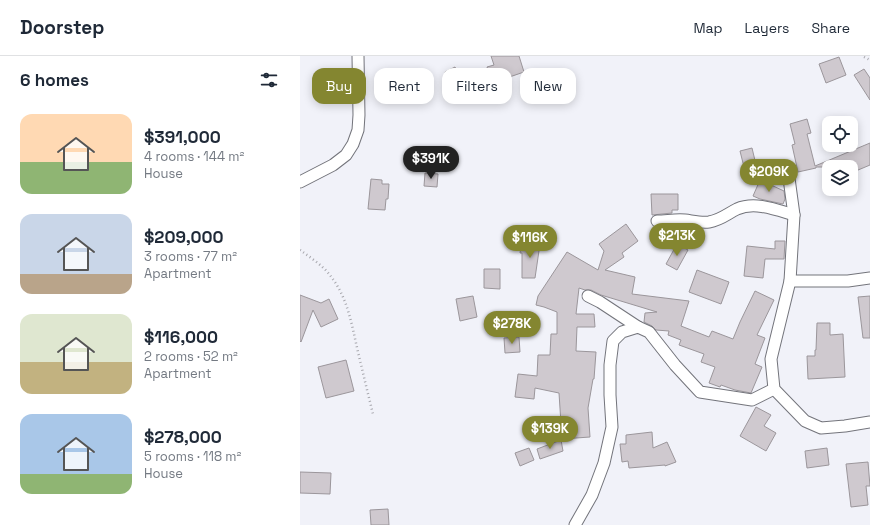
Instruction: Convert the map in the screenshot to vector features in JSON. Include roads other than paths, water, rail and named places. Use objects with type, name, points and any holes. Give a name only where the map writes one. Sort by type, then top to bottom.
[{"type":"street","points":[[300,182],[333,165],[346,155],[353,144],[358,130],[359,115],[358,56]]},
{"type":"street","points":[[788,170],[794,215],[790,280],[771,359],[774,389],[805,420],[821,428],[870,422]]},
{"type":"street","points":[[657,221],[684,220],[709,222],[720,220],[746,206],[760,206],[794,215]]},
{"type":"street","points":[[790,280],[848,281],[870,278]]},
{"type":"street","points":[[588,296],[600,302],[638,327],[649,332],[675,365],[700,392],[752,400],[774,389]]},
{"type":"street","points":[[575,525],[592,495],[604,463],[612,427],[610,365],[613,341],[622,332],[638,327]]}]
